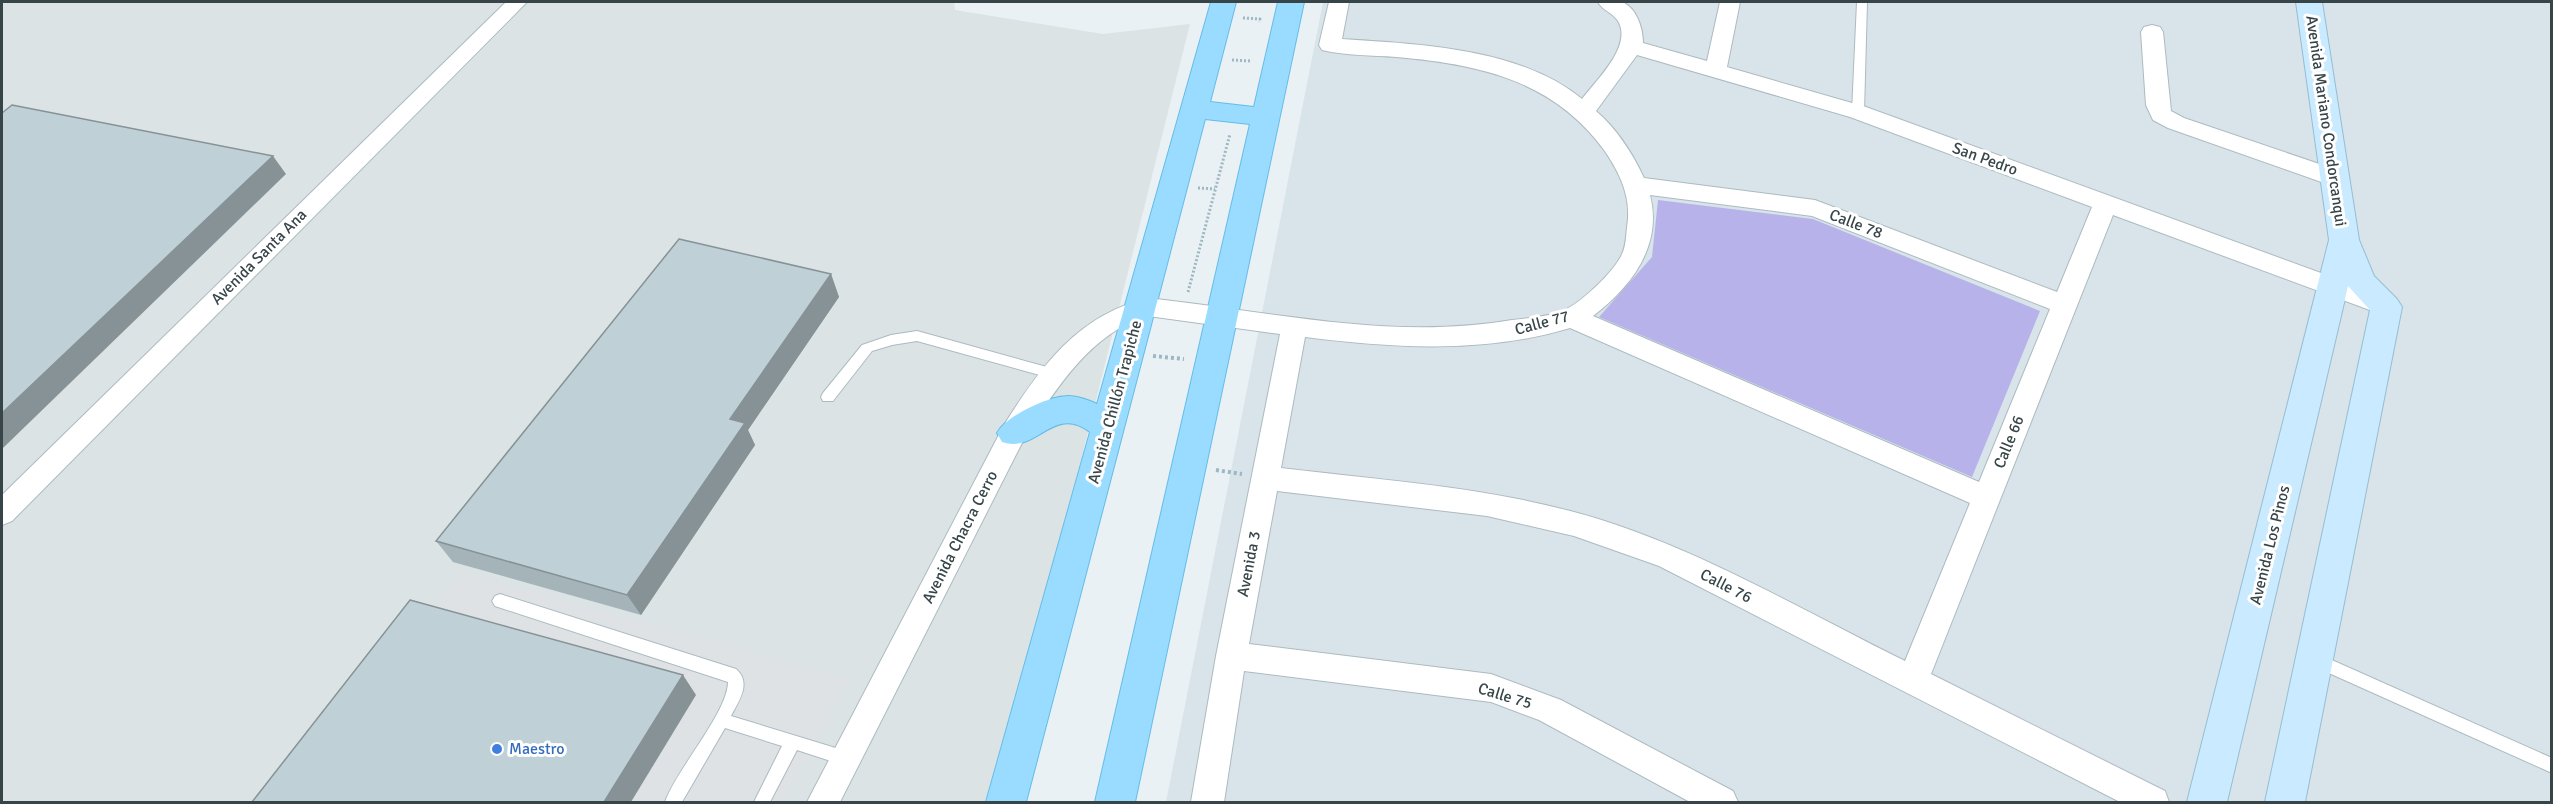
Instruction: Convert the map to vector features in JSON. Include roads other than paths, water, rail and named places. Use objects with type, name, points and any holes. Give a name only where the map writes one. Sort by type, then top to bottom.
[{"type":"main road","points":[[1114,802],[1222,315],[1251,116],[1291,2]]},
{"type":"main road","name":"Avenida Chillón Trapiche","points":[[1006,802],[1221,9]]},
{"type":"main road","points":[[1194,109],[1251,116]]},
{"type":"main road","points":[[1014,433],[1053,411],[1071,409],[1083,410],[1108,427]]},
{"type":"street","name":"Avenida Santa Ana","points":[[2,513],[517,2]]},
{"type":"street","name":"Calle 77","points":[[1140,308],[1183,310],[1294,327],[1441,338],[1510,332],[1572,318],[1613,285],[1635,255],[1641,219],[1637,185],[1615,146],[1586,111],[1536,79],[1466,57],[1330,45],[1339,2]]},
{"type":"street","points":[[1586,111],[1632,47],[1633,31],[1624,12],[1608,2]]},
{"type":"street","points":[[1716,69],[1730,2]]},
{"type":"street","name":"Avenida Mariano Condorcanqui","points":[[2309,2],[2344,240],[2361,282],[2385,307]]},
{"type":"street","points":[[2152,32],[2157,105],[2162,115],[2176,123],[2335,178]]},
{"type":"street","name":"San Pedro","points":[[1632,47],[1716,69],[1858,112],[2385,307]]},
{"type":"street","name":"Calle 78","points":[[1637,185],[1815,208],[2065,305]]},
{"type":"street","name":"Calle 66","points":[[1913,681],[2105,204]]},
{"type":"street","name":"Avenida Mariano Condorcanqui","points":[[2332,288],[2344,240]]},
{"type":"street","name":"Avenida Los Pinos","points":[[2207,802],[2332,288]]},
{"type":"street","points":[[2285,802],[2385,307]]},
{"type":"street","name":"Avenida Chacra Cerro","points":[[823,802],[1014,433],[1035,398],[1054,374],[1103,327],[1124,313],[1140,308]]},
{"type":"street","points":[[1572,318],[1987,498]]},
{"type":"street","name":"Avenida 3","points":[[1207,802],[1231,656],[1294,327]]},
{"type":"street","name":"Calle 76","points":[[1265,478],[1487,504],[1575,524],[1669,557],[2152,802]]},
{"type":"street","name":"Calle 75","points":[[1231,656],[1491,688],[1550,710],[1721,802]]},
{"type":"lane","points":[[1858,112],[1862,2]]},
{"type":"lane","points":[[828,397],[867,348],[891,340],[917,336],[1054,374]]},
{"type":"lane","points":[[500,601],[730,674],[736,679],[736,690],[721,720],[673,802]]},
{"type":"lane","points":[[2314,659],[2552,766]]},
{"type":"lane","points":[[721,720],[846,758]]},
{"type":"lane","points":[[762,802],[792,743]]},
{"type":"place","name":"Maestro","points":[[497,749]]}]
